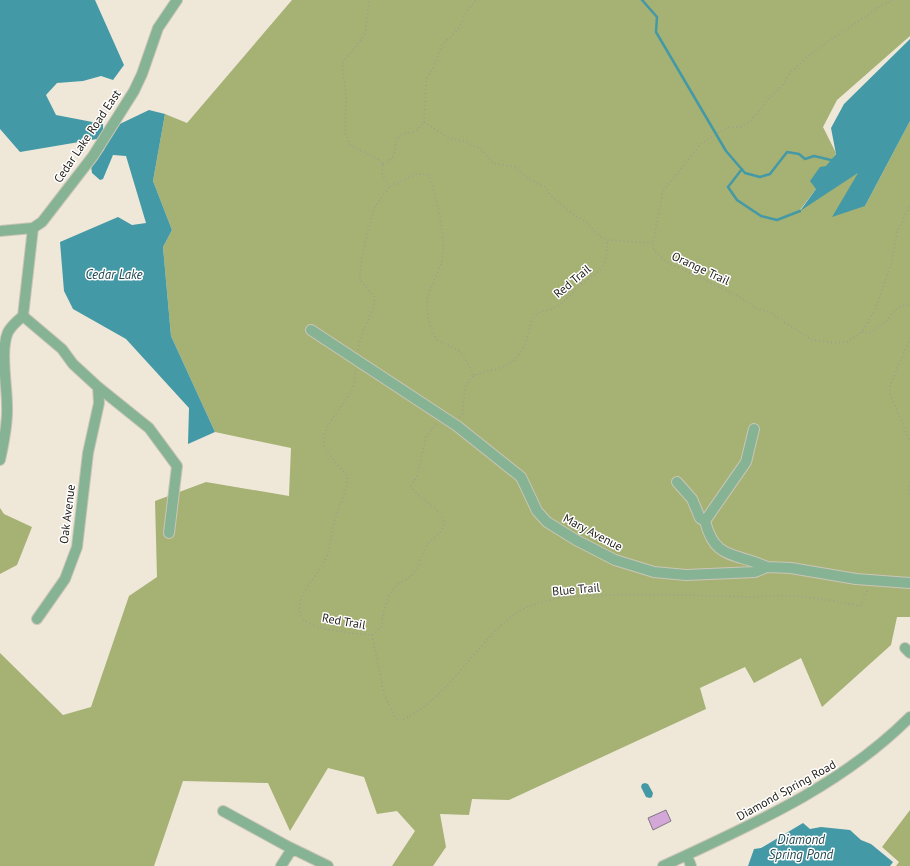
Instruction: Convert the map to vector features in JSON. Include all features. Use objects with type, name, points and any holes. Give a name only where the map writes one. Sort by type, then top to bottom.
[{"type":"street","name":"Cedar Lake Road East","points":[[33,228],[42,222],[100,145],[107,131],[134,91],[142,74],[158,28],[177,0]]},
{"type":"street","points":[[0,232],[33,228],[23,313],[7,334],[5,344],[4,355],[7,405],[0,460]]},
{"type":"street","points":[[23,313],[62,349],[73,364],[98,387],[149,428],[177,466],[169,533]]},
{"type":"street","name":"Mary Avenue","points":[[311,330],[450,421],[521,477],[537,511],[547,522],[576,540],[616,560],[654,572],[686,575],[755,572],[767,567],[791,568],[874,580],[910,583]]},
{"type":"street","name":"Oak Avenue","points":[[37,619],[65,579],[77,546],[89,449],[99,403],[98,387]]},
{"type":"street","points":[[705,521],[746,462],[754,429]]},
{"type":"street","points":[[677,482],[688,494],[700,518],[705,521],[708,534],[716,547],[726,553],[767,567]]},
{"type":"street","name":"Diamond Spring Road","points":[[663,866],[757,822],[815,791],[864,758],[910,717]]},
{"type":"street","points":[[223,811],[292,849],[328,866]]},
{"type":"street","points":[[281,866],[292,849]]},
{"type":"street","points":[[686,855],[691,866]]},
{"type":"path","points":[[369,0],[366,30],[362,39],[344,60],[342,66],[346,94],[345,133],[350,145],[378,159],[382,164],[382,172],[389,187],[417,174],[428,175],[439,212],[443,252],[428,302],[431,330],[436,340],[454,347],[463,354],[474,376]]},
{"type":"path","points":[[382,164],[392,157],[396,149],[397,140],[400,136],[416,130],[424,122],[426,79],[434,69],[442,45],[458,29],[467,11],[476,0]]},
{"type":"path","points":[[424,122],[449,138],[466,142],[480,149],[491,161],[496,164],[513,166],[529,179],[545,188],[552,197],[570,213],[585,220],[592,230],[607,240],[652,243],[663,191],[701,144],[721,131],[730,127],[740,127],[749,122],[760,111],[766,101],[781,87],[792,71],[807,57],[882,5],[893,0]]},
{"type":"path","name":"Red Trail","points":[[389,187],[380,197],[374,209],[359,275],[361,281],[375,298],[374,305],[359,346],[358,360],[351,391],[329,426],[323,443],[324,449],[347,476],[347,488],[334,522],[328,553],[323,566],[300,602],[300,613],[304,619],[312,624],[341,632],[372,635],[382,626],[382,620],[391,592],[396,586],[412,576],[418,568],[425,549],[443,528],[443,520],[440,514],[414,493],[411,486],[416,476],[426,437],[431,428],[437,423],[456,420],[462,415],[466,388],[470,379],[474,376],[500,369],[518,356],[528,339],[531,324],[535,316],[540,311],[553,308],[567,300],[585,281],[596,274],[602,267],[608,252],[607,240]]},
{"type":"path","name":"Orange Trail","points":[[652,243],[654,251],[667,262],[740,297],[756,308],[769,312],[812,340],[836,343],[847,342],[862,332],[875,309],[891,265],[897,232],[910,205]]},
{"type":"path","points":[[862,332],[870,333],[888,320],[892,313],[901,306],[910,304]]},
{"type":"path","points":[[910,338],[892,378],[890,394],[910,442]]},
{"type":"path","points":[[910,482],[908,488],[910,496]]},
{"type":"path","name":"Blue Trail","points":[[372,635],[384,694],[395,717],[399,721],[408,718],[431,700],[507,619],[548,600],[582,595],[651,594],[757,597],[772,595],[795,595],[861,606],[866,593],[874,580]]},
{"type":"green space","points":[[292,0],[910,0],[910,36],[837,100],[823,127],[836,153],[816,189],[800,210],[859,172],[865,206],[910,121],[910,617],[897,617],[891,645],[822,707],[801,658],[754,683],[745,667],[700,688],[706,709],[509,800],[472,799],[469,815],[440,814],[446,847],[433,866],[392,866],[415,831],[397,811],[377,814],[364,777],[328,768],[290,831],[268,783],[183,781],[154,866],[0,866],[0,653],[63,715],[91,707],[129,596],[157,577],[155,501],[206,482],[289,496],[291,448],[215,432],[171,336],[163,247],[172,230],[153,181],[165,114],[187,123]]},
{"type":"green space","points":[[0,508],[4,514],[32,527],[17,565],[0,574]]},
{"type":"green space","points":[[910,810],[910,866],[896,866],[899,862],[882,847]]},
{"type":"water","name":"Cedar Lake","points":[[0,0],[95,0],[124,65],[113,80],[101,76],[83,81],[57,83],[46,95],[56,115],[103,124],[103,132],[149,110],[165,114],[153,181],[172,230],[163,247],[171,336],[215,432],[188,444],[189,408],[126,339],[73,309],[64,291],[60,242],[118,217],[132,225],[146,223],[126,156],[113,155],[103,179],[100,180],[92,173],[91,166],[104,150],[106,143],[97,139],[20,152],[0,129]]},
{"type":"water","points":[[910,39],[910,121],[865,206],[832,217],[858,173],[800,211],[816,189],[810,181],[820,167],[826,166],[836,154],[831,128],[844,104]]},
{"type":"water","points":[[642,784],[648,784],[653,793],[652,797],[650,798],[646,797],[641,787]]},
{"type":"water","name":"Diamond Spring Pond","points":[[803,823],[810,829],[821,827],[850,830],[861,840],[871,844],[893,862],[890,866],[748,866],[754,849],[761,848]]},
{"type":"building","points":[[666,810],[671,821],[653,830],[648,818]]},
{"type":"waterway","points":[[642,0],[657,17],[656,32],[726,151],[745,173],[760,177],[770,174],[787,152],[799,154],[805,159],[814,156],[831,160]]},
{"type":"waterway","points":[[742,169],[728,187],[737,200],[761,216],[777,220],[800,211]]}]
